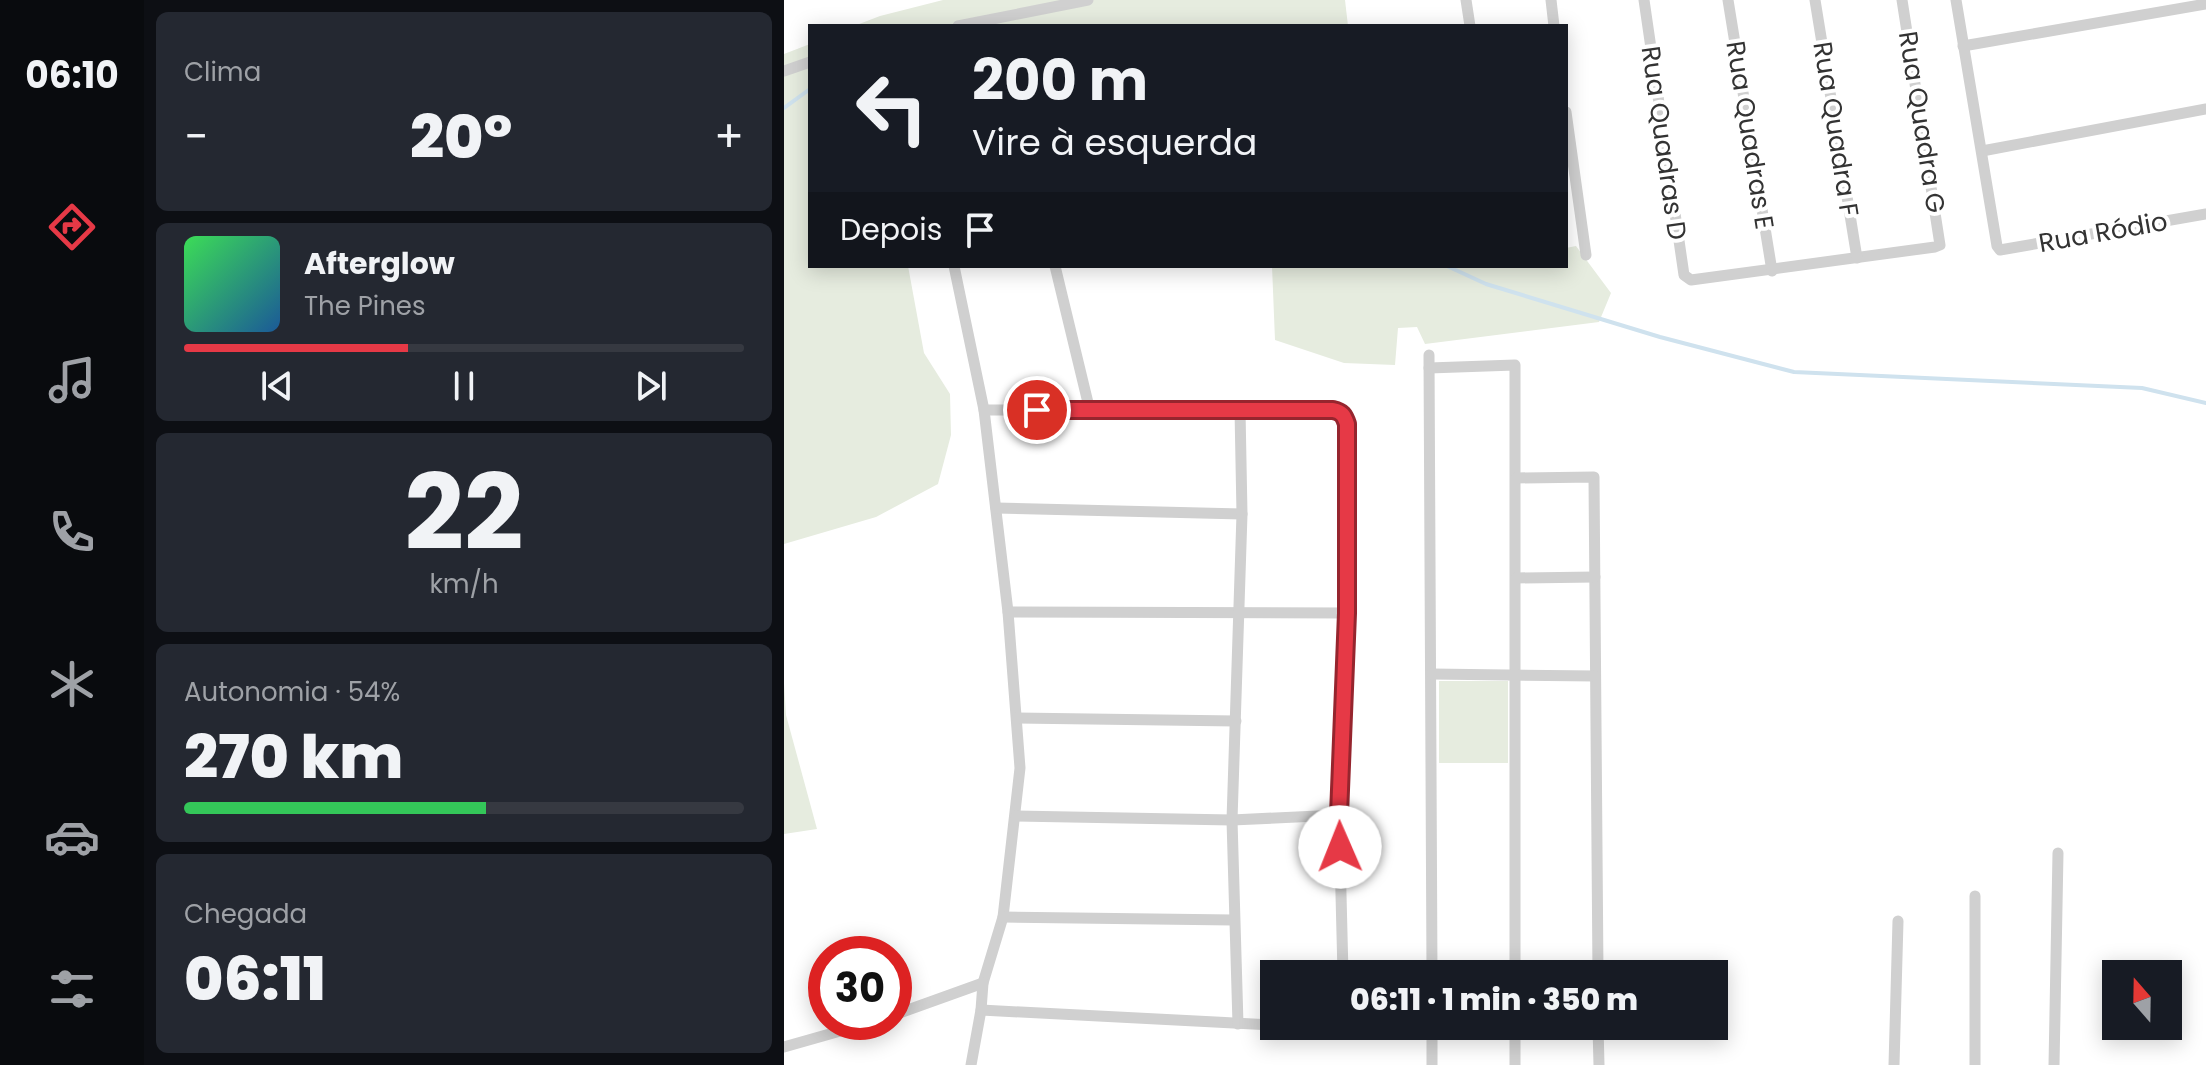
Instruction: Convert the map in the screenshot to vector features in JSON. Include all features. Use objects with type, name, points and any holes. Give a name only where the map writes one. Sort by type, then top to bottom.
[{"type":"street","points":[[968,24],[1088,0]]},
{"type":"street","points":[[1466,0],[1470,24]]},
{"type":"street","points":[[1551,0],[1554,24]]},
{"type":"street","name":"Rua Quadras D","points":[[1644,0],[1686,280],[1772,271]]},
{"type":"street","name":"Rua Quadras E","points":[[1728,0],[1772,271]]},
{"type":"street","name":"Rua Quadra F","points":[[1815,0],[1857,258]]},
{"type":"street","name":"Rua Quadra G","points":[[1857,258],[1940,245],[1902,0]]},
{"type":"street","points":[[1956,0],[1982,151],[2206,109]]},
{"type":"street","points":[[1963,46],[2206,4]]},
{"type":"street","points":[[784,71],[808,63]]},
{"type":"street","points":[[1568,126],[1586,255]]},
{"type":"street","name":"Rua Ródio","points":[[1982,151],[2000,250],[2206,214]]},
{"type":"street","points":[[1772,271],[1857,258]]},
{"type":"street","points":[[954,268],[984,410],[1008,612],[1020,768],[1003,917],[983,983],[971,1065]]},
{"type":"street","points":[[1055,268],[1090,411]]},
{"type":"street","points":[[1429,355],[1432,960]]},
{"type":"street","points":[[1429,368],[1515,365],[1515,960]]},
{"type":"street","points":[[984,410],[1333,410],[1340,411],[1345,417],[1347,613],[1339,815],[1343,960]]},
{"type":"street","points":[[1238,1024],[1232,820],[1242,514],[1240,410]]},
{"type":"street","points":[[1516,478],[1594,477],[1598,960]]},
{"type":"street","points":[[996,508],[1242,514]]},
{"type":"street","points":[[1516,578],[1595,577]]},
{"type":"street","points":[[1008,612],[1347,613]]},
{"type":"street","points":[[1432,674],[1595,676]]},
{"type":"street","points":[[1017,718],[1236,721]]},
{"type":"street","points":[[1016,816],[1232,820],[1339,815]]},
{"type":"street","points":[[2054,1065],[2058,853]]},
{"type":"street","points":[[1975,896],[1975,1065]]},
{"type":"street","points":[[1003,917],[1233,920]]},
{"type":"street","points":[[1894,1065],[1898,921]]},
{"type":"street","points":[[912,1009],[983,983]]},
{"type":"street","points":[[981,1010],[1260,1025]]},
{"type":"street","points":[[784,1047],[809,1040]]},
{"type":"street","points":[[1432,1040],[1432,1065]]},
{"type":"street","points":[[1515,1040],[1515,1065]]},
{"type":"street","points":[[1598,1040],[1599,1065]]},
{"type":"shaded area","points":[[943,0],[1345,0],[1348,24],[859,24]]},
{"type":"shaded area","points":[[808,45],[808,268],[908,268],[924,353],[950,394],[951,435],[938,484],[876,517],[784,544],[784,54]]},
{"type":"shaded area","points":[[1576,246],[1611,293],[1599,322],[1425,344],[1417,327],[1398,328],[1395,365],[1344,363],[1275,340],[1272,268],[1568,268],[1568,248]]},
{"type":"shaded area","points":[[1439,681],[1508,681],[1508,763],[1439,763]]},
{"type":"shaded area","points":[[784,683],[786,715],[817,829],[784,834]]},
{"type":"waterway","points":[[784,108],[808,90]]},
{"type":"waterway","points":[[1451,268],[1486,284],[1660,337],[1794,372],[2142,388],[2206,403]]},
{"type":"route","points":[[1037,410],[1333,410],[1340,411],[1345,417],[1347,613],[1340,847]]}]
